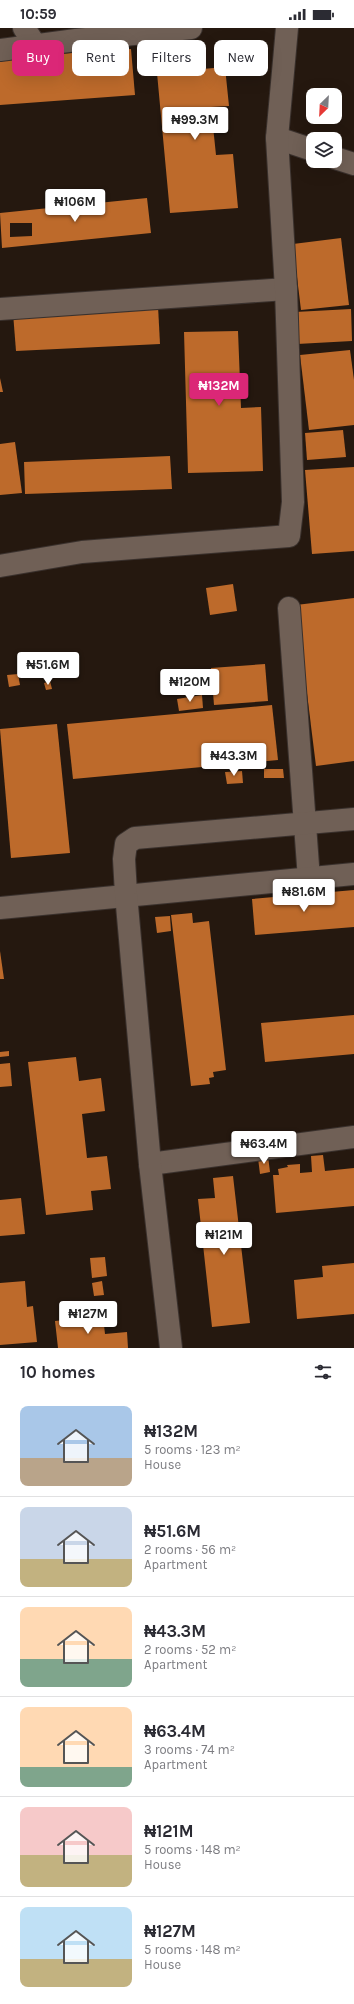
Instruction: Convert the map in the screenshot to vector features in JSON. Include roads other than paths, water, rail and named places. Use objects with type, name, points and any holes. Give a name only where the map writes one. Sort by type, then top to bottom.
[{"type":"street","points":[[0,50],[30,37],[76,40],[191,28]]},
{"type":"street","points":[[0,566],[82,552],[290,536],[293,502],[286,289],[277,138],[287,28]]},
{"type":"street","points":[[277,138],[306,148]]},
{"type":"street","points":[[342,160],[354,164]]},
{"type":"street","points":[[0,309],[286,289]]},
{"type":"street","points":[[289,608],[309,879]]},
{"type":"street","points":[[171,1348],[150,1164],[126,894],[124,859],[126,844],[135,838],[304,825],[354,819]]},
{"type":"street","points":[[0,908],[126,894],[354,874]]},
{"type":"street","points":[[150,1164],[354,1137]]}]
